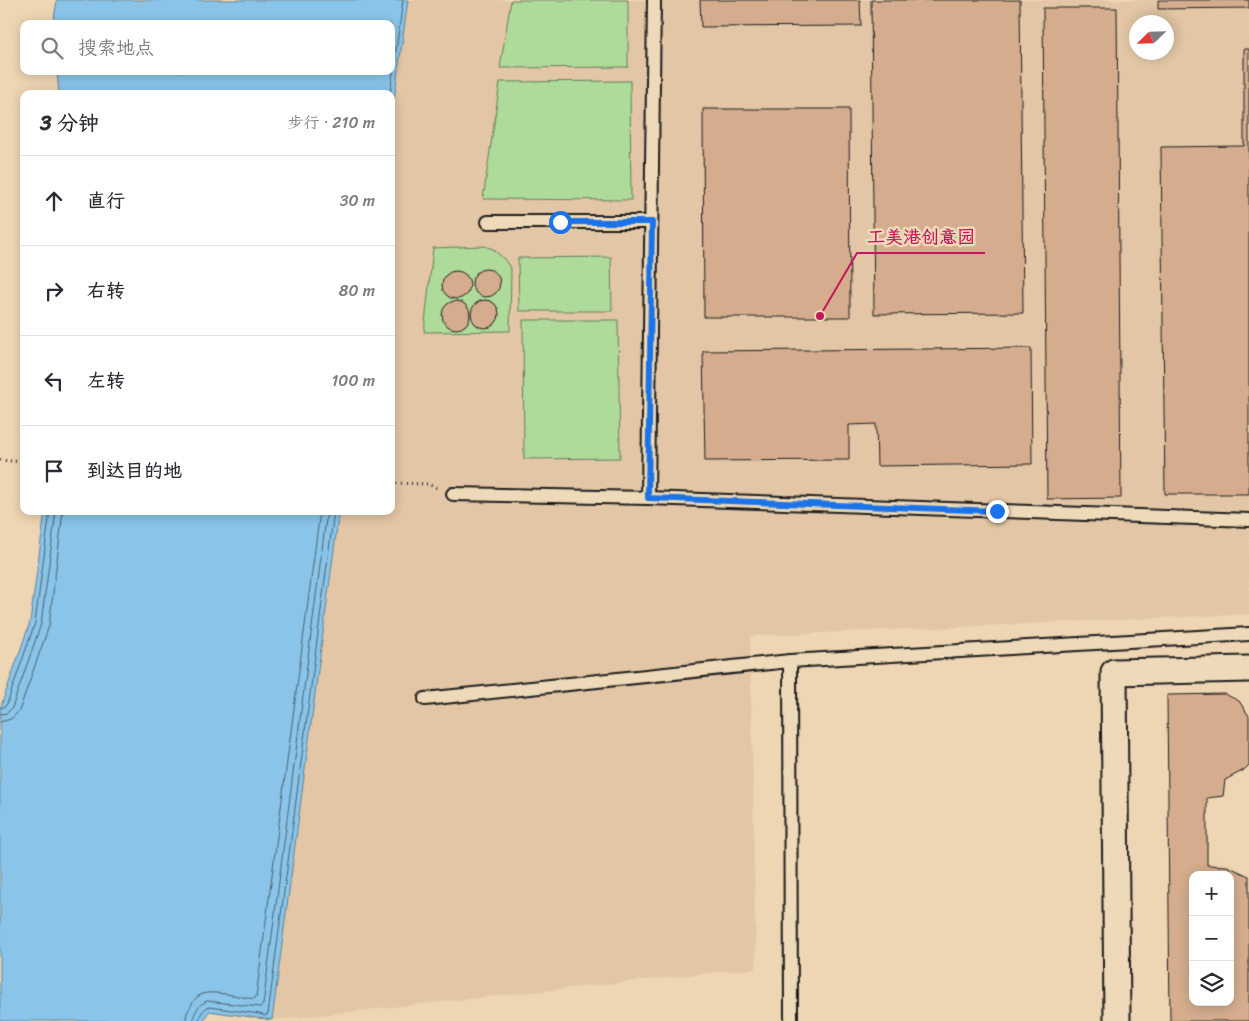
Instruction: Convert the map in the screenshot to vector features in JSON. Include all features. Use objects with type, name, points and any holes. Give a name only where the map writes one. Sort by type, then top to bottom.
[{"type":"street","points":[[1117,1021],[1114,672],[1249,669]]},
{"type":"lane","points":[[648,498],[654,0]]},
{"type":"lane","points":[[488,222],[652,222]]},
{"type":"lane","points":[[453,494],[648,498],[1249,520]]},
{"type":"lane","points":[[425,699],[790,661],[1249,634]]},
{"type":"lane","points":[[790,661],[791,1021]]},
{"type":"path","points":[[0,460],[20,462]]},
{"type":"path","points":[[395,483],[427,484],[453,494]]},
{"type":"shaded area","points":[[408,0],[1249,0],[1249,614],[750,636],[756,968],[272,1020],[338,515],[395,515],[395,93]]},
{"type":"green space","points":[[511,0],[628,0],[628,67],[500,68]]},
{"type":"green space","points":[[630,81],[631,200],[483,199],[500,82]]},
{"type":"green space","points":[[484,246],[493,249],[511,269],[510,331],[424,332],[433,248]]},
{"type":"green space","points":[[611,257],[612,311],[519,311],[518,258]]},
{"type":"green space","points":[[523,320],[618,320],[620,458],[524,459]]},
{"type":"water","points":[[57,0],[408,0],[395,93],[395,90],[59,90],[57,75],[395,75],[395,20],[54,20]]},
{"type":"water","points":[[44,515],[338,515],[272,1020],[209,1011],[203,1021],[0,1021],[0,709],[30,622]]},
{"type":"building","points":[[700,0],[860,0],[861,26],[701,27]]},
{"type":"building","points":[[871,0],[1020,0],[1023,313],[874,314]]},
{"type":"building","points":[[1158,0],[1249,0],[1249,8],[1158,9]]},
{"type":"building","points":[[1043,8],[1117,8],[1121,498],[1047,499]]},
{"type":"building","points":[[1244,49],[1249,49],[1249,494],[1165,494],[1161,147],[1244,146]]},
{"type":"building","points":[[703,109],[849,109],[850,317],[704,317]]},
{"type":"building","points":[[486,269],[496,273],[500,283],[496,293],[486,297],[476,293],[472,283],[476,273]]},
{"type":"building","points":[[456,271],[466,275],[470,285],[466,295],[456,299],[446,295],[442,285],[446,275]]},
{"type":"building","points":[[485,300],[495,304],[499,314],[495,324],[485,328],[475,324],[471,314],[475,304]]},
{"type":"building","points":[[456,301],[466,305],[470,315],[466,325],[456,329],[446,325],[442,315],[446,305]]},
{"type":"building","points":[[1031,348],[1032,464],[877,466],[876,424],[849,425],[849,460],[705,461],[703,351]]},
{"type":"building","points":[[1225,694],[1239,701],[1249,716],[1249,765],[1244,770],[1225,780],[1223,796],[1207,798],[1207,865],[1227,866],[1249,876],[1249,1021],[1170,1021],[1167,695]]},
{"type":"place","name":"工美港创意园","points":[[820,316]]},
{"type":"route","points":[[560,222],[652,222],[648,498],[997,511]]}]
